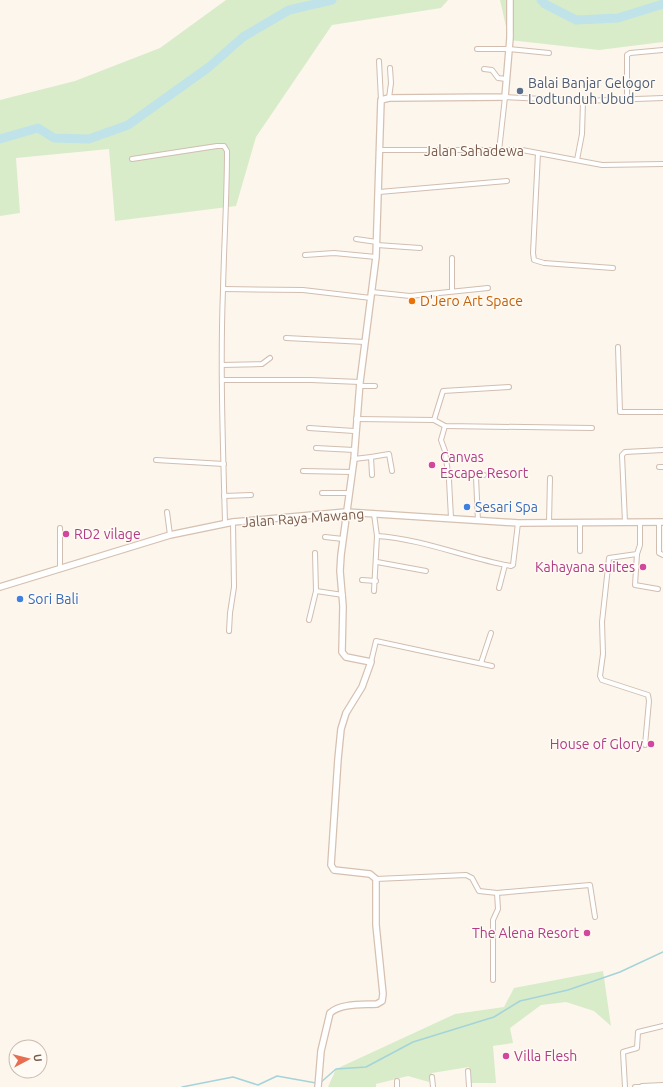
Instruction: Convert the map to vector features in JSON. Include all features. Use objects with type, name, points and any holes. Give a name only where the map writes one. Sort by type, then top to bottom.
[{"type":"street","points":[[499,151],[509,49],[510,0]]},
{"type":"street","points":[[477,48],[509,49],[549,53]]},
{"type":"street","points":[[627,101],[627,55],[630,53],[663,50]]},
{"type":"street","points":[[371,662],[346,656],[342,652],[343,596],[340,572],[346,512],[354,459],[354,430],[376,257],[381,150],[379,61]]},
{"type":"street","points":[[389,98],[392,83],[390,68]]},
{"type":"street","points":[[484,69],[492,70],[498,78],[506,79]]},
{"type":"street","points":[[381,100],[389,98],[505,97],[583,101],[627,101],[663,98]]},
{"type":"street","points":[[578,160],[582,134],[583,101]]},
{"type":"street","points":[[132,158],[217,146],[224,146],[227,148],[227,212],[222,289],[225,523]]},
{"type":"street","name":"Jalan Sahadewa","points":[[381,150],[522,150],[602,165],[663,164]]},
{"type":"street","points":[[538,153],[533,254],[534,260],[544,263],[613,268]]},
{"type":"street","points":[[379,192],[506,181]]},
{"type":"street","points":[[356,239],[420,248]]},
{"type":"street","points":[[304,255],[334,253],[376,257]]},
{"type":"street","points":[[452,258],[452,291]]},
{"type":"street","points":[[222,289],[303,290],[410,296],[488,288]]},
{"type":"street","points":[[286,338],[365,342]]},
{"type":"street","points":[[618,347],[620,412],[663,412]]},
{"type":"street","points":[[222,365],[262,364],[270,358]]},
{"type":"street","points":[[223,380],[311,380],[375,386]]},
{"type":"street","points":[[434,420],[443,391],[510,387]]},
{"type":"street","points":[[356,419],[434,420],[445,426],[592,428]]},
{"type":"street","points":[[445,426],[441,440],[445,451],[449,480],[451,518]]},
{"type":"street","points":[[309,428],[354,430]]},
{"type":"street","points":[[316,448],[354,450]]},
{"type":"street","points":[[625,522],[622,455],[625,452],[663,450]]},
{"type":"street","points":[[354,459],[389,454],[392,471]]},
{"type":"street","points":[[372,457],[372,474]]},
{"type":"street","points":[[156,460],[224,464]]},
{"type":"street","points":[[303,471],[352,472]]},
{"type":"street","points":[[478,521],[476,477],[478,475],[484,475]]},
{"type":"street","points":[[549,523],[550,478]]},
{"type":"street","points":[[322,492],[349,493]]},
{"type":"street","points":[[224,496],[251,495]]},
{"type":"street","points":[[168,512],[170,535]]},
{"type":"street","name":"Jalan Raya Mawang","points":[[0,586],[170,535],[233,522],[346,512],[518,523],[661,522]]},
{"type":"street","points":[[374,514],[377,536],[376,581],[374,591]]},
{"type":"street","points":[[229,631],[234,587],[233,522]]},
{"type":"street","points":[[640,522],[640,545],[637,554],[634,585],[658,589]]},
{"type":"street","points":[[661,522],[659,552],[663,555]]},
{"type":"street","points":[[377,536],[395,537],[432,545],[511,566],[513,565],[518,523]]},
{"type":"street","points":[[580,523],[580,551]]},
{"type":"street","points":[[60,528],[60,569]]},
{"type":"street","points":[[326,537],[343,538]]},
{"type":"street","points":[[309,620],[316,591],[315,553]]},
{"type":"street","points":[[637,554],[609,558],[602,622],[603,654],[600,676],[602,680],[648,695],[650,701],[645,745]]},
{"type":"street","points":[[376,562],[426,571]]},
{"type":"street","points":[[499,588],[505,565]]},
{"type":"street","points":[[362,580],[376,581]]},
{"type":"street","points":[[316,591],[343,596]]},
{"type":"street","points":[[481,663],[491,633]]},
{"type":"street","points":[[492,666],[376,641],[371,662],[362,686],[346,713],[341,729],[332,865],[334,870],[370,874],[376,879],[466,875],[472,878],[479,891],[497,893],[590,885],[595,917]]},
{"type":"street","points":[[318,1087],[324,1036],[330,1013],[334,1009],[342,1007],[377,1004],[382,1001],[383,994],[376,925],[376,879]]},
{"type":"street","points":[[493,980],[493,920],[498,909],[497,893]]},
{"type":"street","points":[[625,1087],[623,1052],[637,1048],[638,1032],[663,1026]]},
{"type":"street","points":[[468,1071],[469,1087]]},
{"type":"street","points":[[432,1076],[433,1087]]},
{"type":"street","points":[[396,1081],[397,1087]]},
{"type":"street","points":[[635,1087],[663,1085]]},
{"type":"green space","points":[[226,0],[448,0],[441,8],[332,25],[256,137],[236,206],[115,221],[109,149],[16,158],[20,213],[0,216],[0,100],[75,81],[160,48]]},
{"type":"green space","points":[[500,0],[663,0],[663,42],[599,50],[509,40]]},
{"type":"green space","points":[[603,971],[611,1026],[594,1011],[566,1002],[541,1005],[510,1028],[513,1043],[493,1046],[496,1083],[470,1083],[469,1067],[432,1073],[429,1082],[408,1076],[376,1084],[376,1087],[328,1087],[336,1069],[455,1014],[504,1007],[514,988]]},
{"type":"waterway","points":[[0,139],[38,128],[54,138],[89,139],[128,125],[209,67],[243,37],[289,10],[332,0]]},
{"type":"waterway","points":[[541,0],[545,4],[576,20],[618,18],[663,4]]},
{"type":"waterway","points":[[320,1083],[336,1069],[366,1067],[413,1042],[494,1017],[520,1001],[568,990],[620,972],[663,952]]},
{"type":"waterway","points":[[182,1087],[233,1077],[258,1085],[277,1076],[316,1083]]},
{"type":"place","name":"Balai Banjar Gelogor Lodtunduh Ubud","points":[[520,91]]},
{"type":"place","name":"D'Jero Art Space","points":[[412,301]]},
{"type":"place","name":"Canvas Escape Resort","points":[[432,465]]},
{"type":"place","name":"Sesari Spa","points":[[467,507]]},
{"type":"place","name":"RD2 vilage","points":[[66,534]]},
{"type":"place","name":"Kahayana suites","points":[[643,567]]},
{"type":"place","name":"Sori Bali","points":[[20,599]]},
{"type":"place","name":"House of Glory","points":[[651,744]]},
{"type":"place","name":"The Alena Resort","points":[[587,933]]},
{"type":"place","name":"Villa Flesh","points":[[506,1056]]}]
